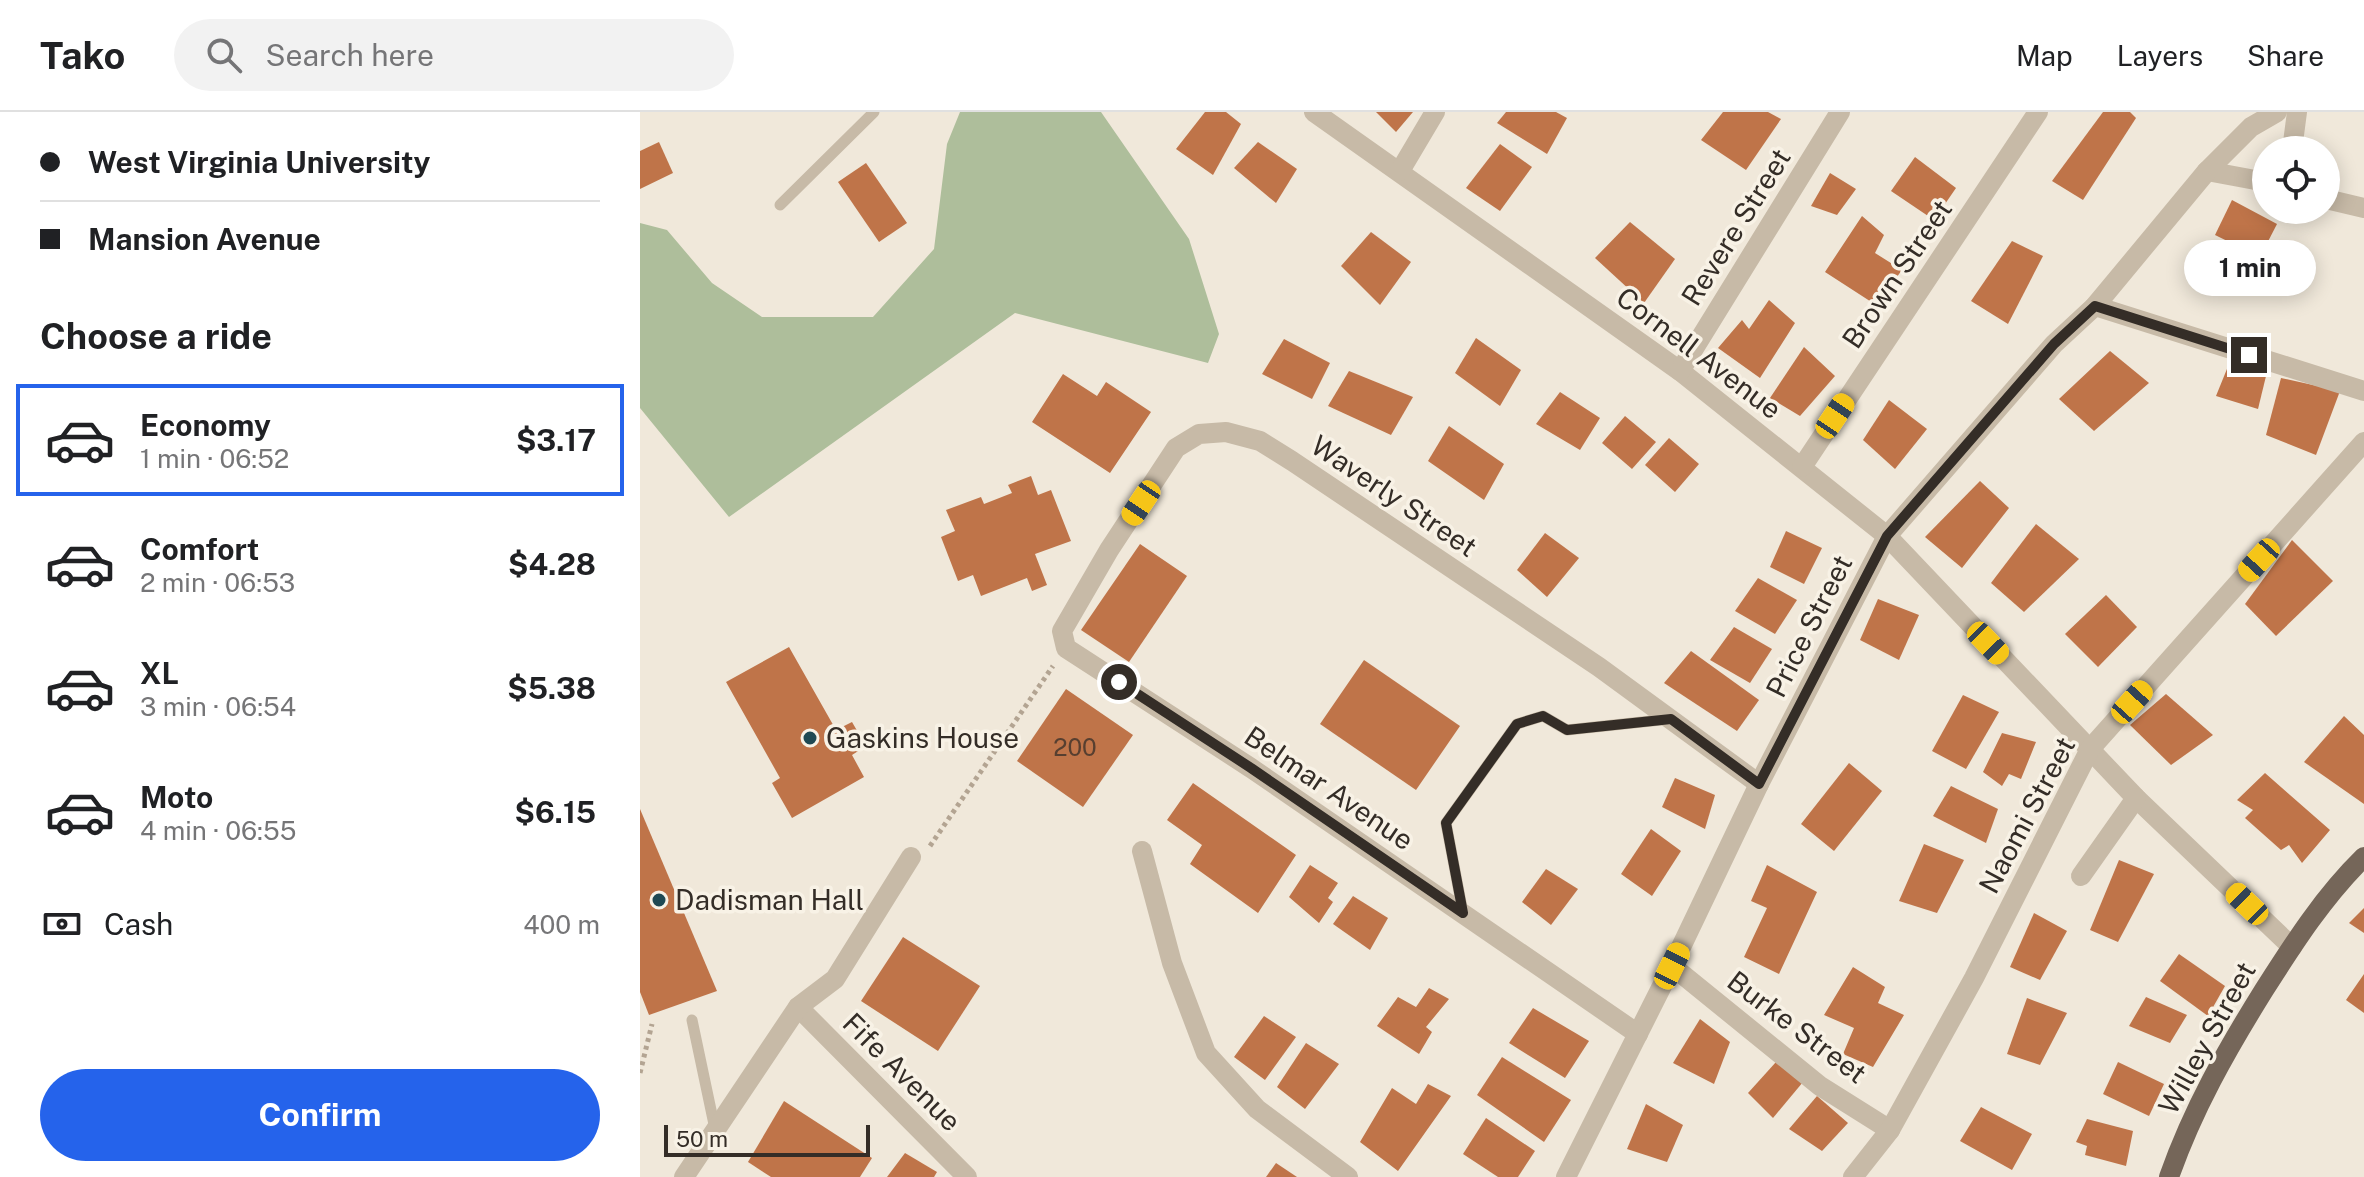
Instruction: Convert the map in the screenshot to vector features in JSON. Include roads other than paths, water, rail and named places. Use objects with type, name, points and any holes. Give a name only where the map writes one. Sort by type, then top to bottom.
[{"type":"main road","name":"Willey Street","points":[[2169,1177],[2187,1127],[2229,1047],[2292,947],[2341,880],[2364,857]]},
{"type":"street","name":"Cornell Avenue","points":[[1314,112],[1680,371],[1887,536],[2136,798],[2292,947]]},
{"type":"street","points":[[1400,171],[1435,112]]},
{"type":"street","name":"Revere Street","points":[[1680,371],[1840,112]]},
{"type":"street","name":"Brown Street","points":[[1802,467],[2038,112]]},
{"type":"street","points":[[2240,112],[2242,137]]},
{"type":"street","name":"Price Street","points":[[1566,1177],[1759,784],[1887,536],[2054,344],[2095,306],[2207,171],[2251,127],[2277,112]]},
{"type":"street","points":[[2294,136],[2297,112]]},
{"type":"street","points":[[2207,171],[2252,179]]},
{"type":"street","points":[[2340,199],[2364,208]]},
{"type":"street","points":[[2095,306],[2364,391]]},
{"type":"street","name":"Waverly Street","points":[[1066,648],[1062,631],[1109,550],[1176,448],[1199,434],[1226,432],[1260,441],[1292,461],[1599,667],[1759,784]]},
{"type":"street","name":"Naomi Street","points":[[1853,1177],[1890,1130],[1974,978],[2090,749],[2364,442]]},
{"type":"street","name":"Belmar Avenue","points":[[1066,648],[1251,768],[1638,1034]]},
{"type":"street","points":[[2081,876],[2136,798]]},
{"type":"street","points":[[1142,851],[1172,963],[1206,1053],[1257,1109],[1348,1177]]},
{"type":"street","points":[[684,1177],[798,1007],[835,979],[919,854]]},
{"type":"street","name":"Burke Street","points":[[1672,966],[1820,1086],[1890,1130]]},
{"type":"street","name":"Fife Avenue","points":[[798,1007],[967,1177]]},
{"type":"lane","points":[[780,205],[874,112]]},
{"type":"lane","points":[[1463,913],[1446,823],[1517,724],[1543,716],[1567,730],[1671,719]]},
{"type":"lane","points":[[692,1020],[716,1130]]},
{"type":"place","name":"Gaskins House","points":[[810,738]]},
{"type":"place","name":"Dadisman Hall","points":[[659,900]]}]
